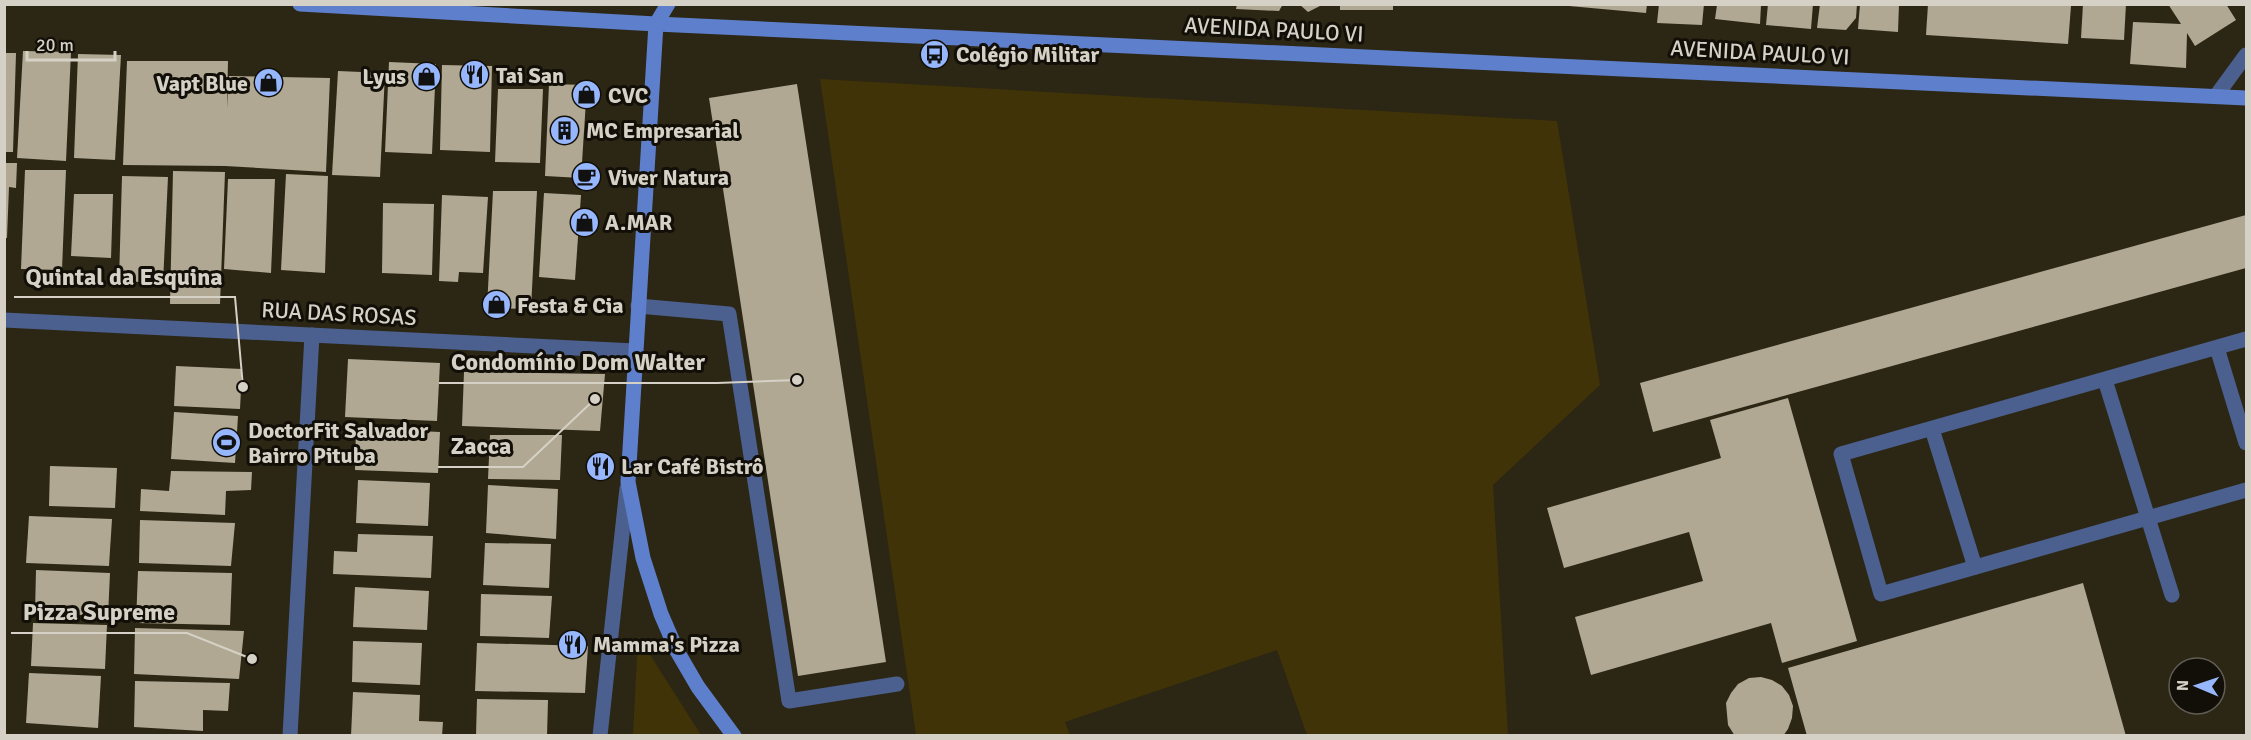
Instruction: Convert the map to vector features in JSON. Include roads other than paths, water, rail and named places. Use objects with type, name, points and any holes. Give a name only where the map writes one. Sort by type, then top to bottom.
[{"type":"main road","name":"AVENIDA PAULO VI","points":[[300,4],[656,24],[2247,98]]},
{"type":"main road","points":[[668,4],[656,24],[634,351],[628,483],[643,558],[661,614],[698,687],[734,735]]},
{"type":"street","points":[[2216,96],[2247,55]]},
{"type":"street","points":[[638,306],[729,314],[789,702],[897,684]]},
{"type":"street","name":"RUA DAS ROSAS","points":[[4,320],[634,351]]},
{"type":"street","points":[[290,735],[312,334]]},
{"type":"street","points":[[2247,339],[1841,454],[1881,594],[2247,490]]},
{"type":"street","points":[[2217,348],[2247,443]]},
{"type":"street","points":[[2105,380],[2172,595]]},
{"type":"street","points":[[1932,429],[1975,567]]},
{"type":"street","points":[[600,735],[628,483]]},
{"type":"place","name":"Colégio Militar","points":[[935,54]]},
{"type":"place","name":"Tai San","points":[[475,75]]},
{"type":"place","name":"Lyus","points":[[427,76]]},
{"type":"place","name":"Vapt Blue","points":[[269,83]]},
{"type":"place","name":"CVC","points":[[587,95]]},
{"type":"place","name":"MC Empresarial","points":[[565,130]]},
{"type":"place","name":"Viver Natura","points":[[587,177]]},
{"type":"place","name":"A.MAR","points":[[584,222]]},
{"type":"place","name":"Festa & Cia","points":[[496,305]]},
{"type":"place","name":"Condomínio Dom Walter","points":[[797,380]]},
{"type":"place","name":"Quintal da Esquina","points":[[243,387]]},
{"type":"place","name":"Zacca","points":[[595,399]]},
{"type":"place","name":"DoctorFit Salvador Bairro Pituba","points":[[227,443]]},
{"type":"place","name":"Lar Café Bistrô","points":[[600,466]]},
{"type":"place","name":"Mamma's Pizza","points":[[572,644]]},
{"type":"place","name":"Pizza Supreme","points":[[252,659]]}]
